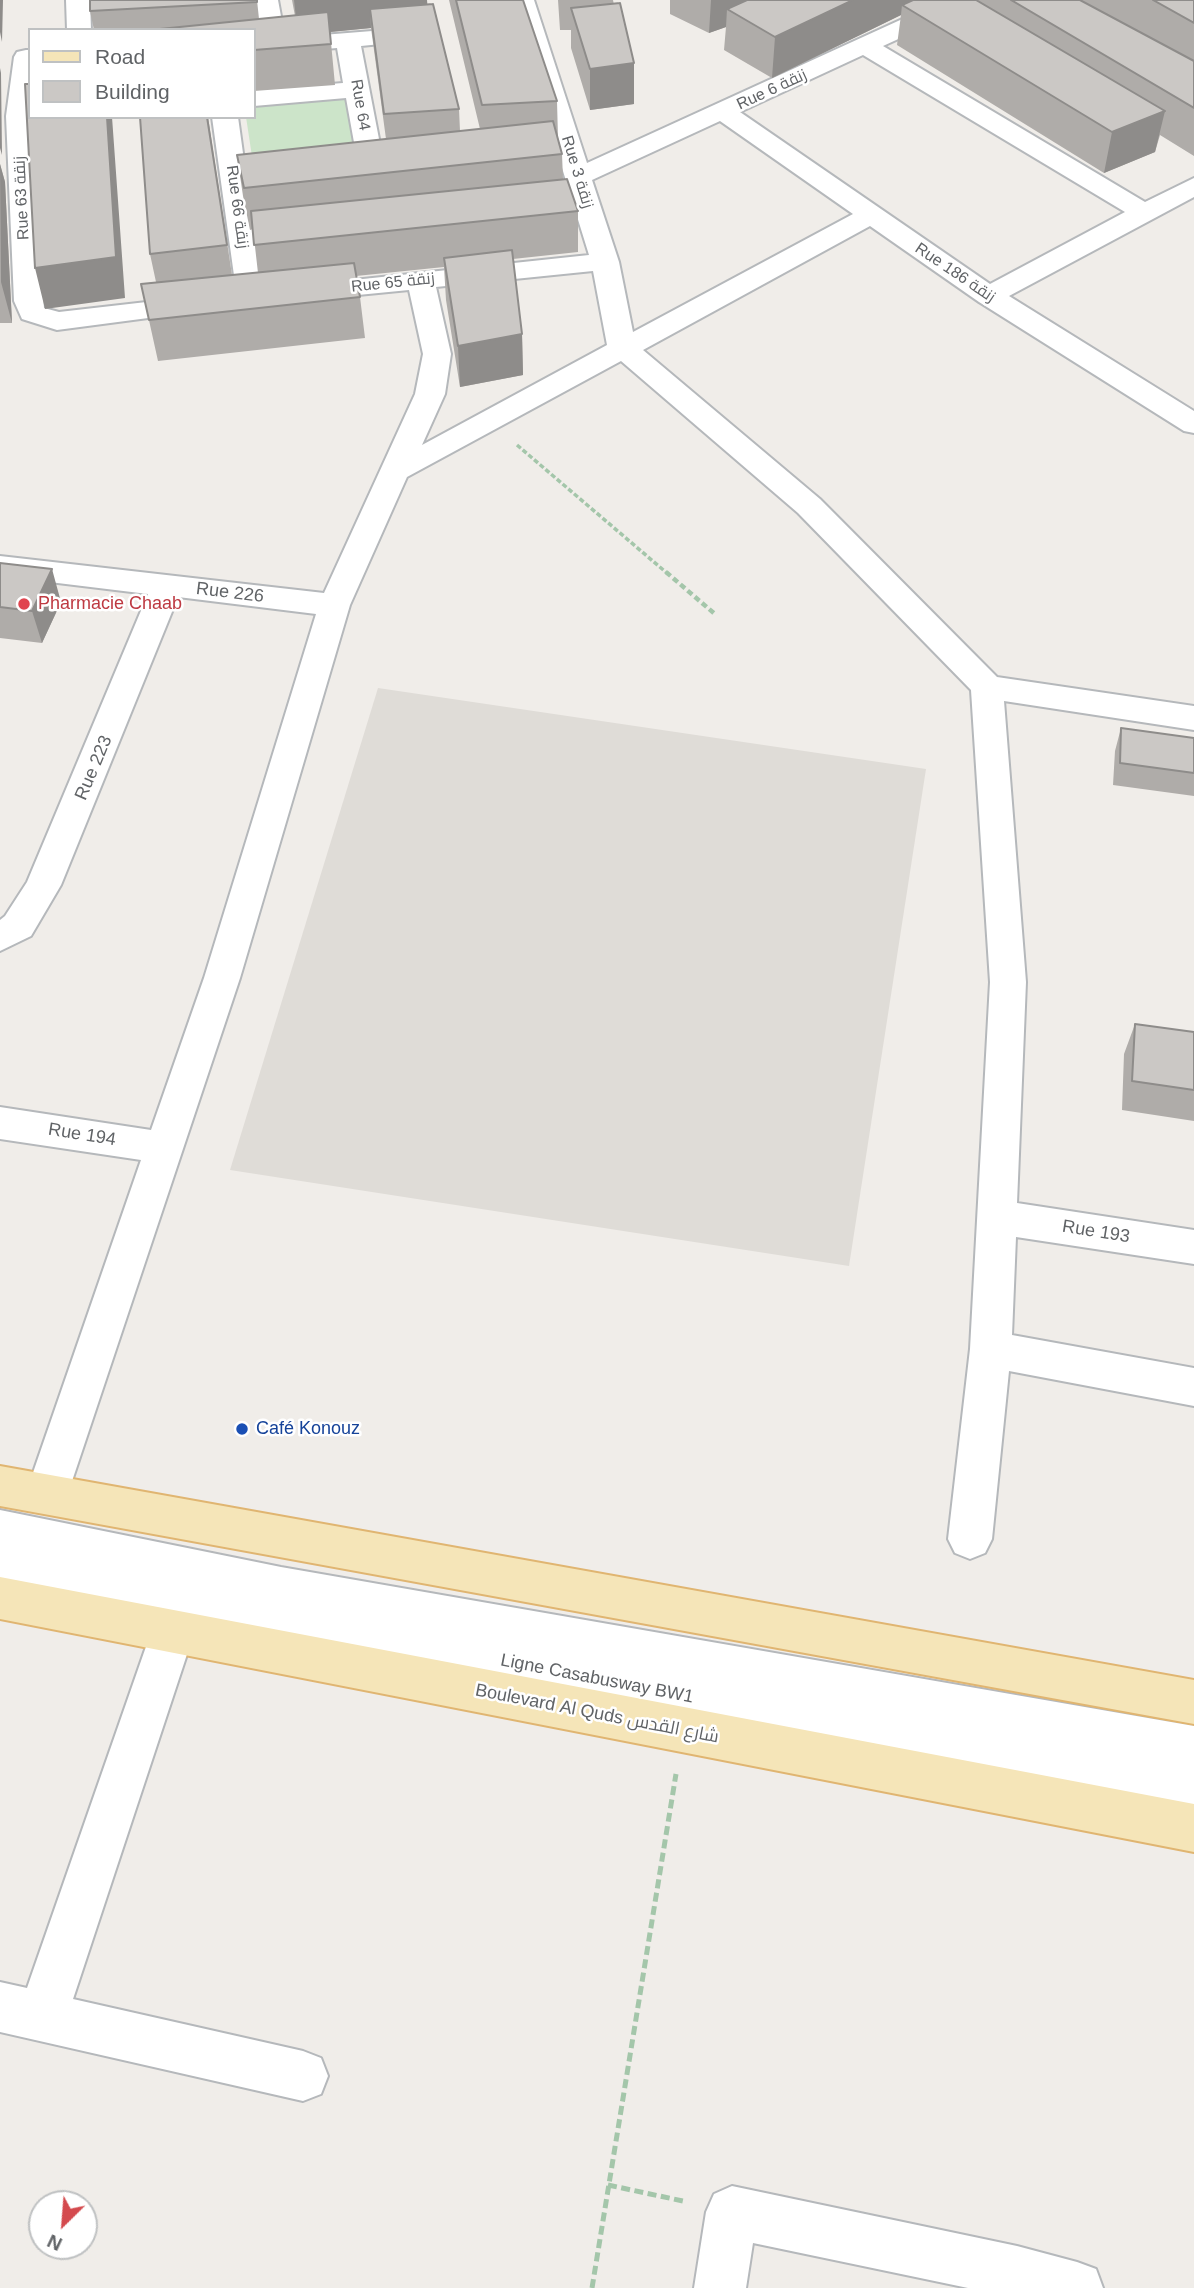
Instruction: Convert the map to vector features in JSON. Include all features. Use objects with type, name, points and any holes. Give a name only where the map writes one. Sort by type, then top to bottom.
[{"type":"main road","points":[[0,1486],[1194,1702]]},
{"type":"main road","name":"Boulevard Al Quds شارع القدس","points":[[0,1598],[1194,1828]]},
{"type":"street","points":[[78,0],[79,28]]},
{"type":"street","points":[[266,0],[264,48],[422,34]]},
{"type":"street","name":"Rue 3 زنقة","points":[[522,0],[605,262],[622,347]]},
{"type":"street","name":"Rue 6 زنقة","points":[[578,177],[723,113],[964,0]]},
{"type":"street","name":"Rue 64","points":[[348,41],[372,170]]},
{"type":"street","points":[[865,46],[1154,208],[1194,220]]},
{"type":"street","name":"Rue 63 زنقة","points":[[19,58],[19,116],[10,163],[27,301],[32,313],[57,321]]},
{"type":"street","points":[[256,98],[358,90]]},
{"type":"street","name":"Rue 186 زنقة","points":[[723,113],[989,296],[1194,424]]},
{"type":"street","name":"Rue 66 زنقة","points":[[225,119],[251,297]]},
{"type":"street","points":[[544,153],[571,150]]},
{"type":"street","points":[[344,173],[398,167]]},
{"type":"street","points":[[234,184],[317,176]]},
{"type":"street","points":[[989,296],[1194,186]]},
{"type":"street","points":[[398,470],[871,215]]},
{"type":"street","name":"Rue 65 زنقة","points":[[57,321],[251,297],[605,262]]},
{"type":"street","points":[[47,1493],[222,978],[334,605],[398,470],[430,394],[436,372],[437,354],[421,281]]},
{"type":"street","points":[[622,347],[809,506],[987,687],[1194,718]]},
{"type":"street","name":"Rue 226","points":[[0,566],[334,605]]},
{"type":"street","name":"Rue 223","points":[[0,937],[18,926],[43,885],[167,586]]},
{"type":"street","points":[[970,1539],[991,1349],[1008,982],[987,687]]},
{"type":"street","name":"Rue 194","points":[[0,1123],[164,1148]]},
{"type":"street","name":"Rue 193","points":[[998,1217],[1194,1247]]},
{"type":"street","points":[[991,1349],[1194,1387]]},
{"type":"street","name":"Ligne Casabusway BW1","points":[[0,1530],[281,1588],[1194,1749]]},
{"type":"street","name":"Ligne Casabusway BW1","points":[[0,1568],[1194,1790]]},
{"type":"street","points":[[173,1630],[21,2011],[303,2076]]},
{"type":"street","points":[[720,2288],[732,2212],[1017,2280],[1077,2288]]},
{"type":"path","points":[[488,421],[716,615]]},
{"type":"path","points":[[592,2288],[683,1731]]},
{"type":"path","points":[[608,2185],[732,2212]]},
{"type":"shaded area","points":[[378,688],[926,769],[849,1266],[230,1170]]},
{"type":"green space","points":[[346,98],[357,153],[253,163],[246,119],[256,119],[256,107]]},
{"type":"building","points":[[90,0],[257,0],[257,2],[90,11]]},
{"type":"building","points":[[456,0],[523,0],[557,101],[482,105]]},
{"type":"building","points":[[747,0],[853,0],[775,37],[727,9]]},
{"type":"building","points":[[913,0],[976,0],[1165,111],[1112,132],[902,5]]},
{"type":"building","points":[[1011,0],[1080,0],[1194,61],[1194,108]]},
{"type":"building","points":[[1153,0],[1194,0],[1194,23]]},
{"type":"building","points":[[620,3],[634,63],[590,69],[571,8]]},
{"type":"building","points":[[433,4],[459,109],[384,114],[370,9]]},
{"type":"building","points":[[328,12],[331,44],[256,50],[256,28],[170,28]]},
{"type":"building","points":[[25,84],[28,84],[28,119],[107,119],[116,257],[35,268]]},
{"type":"building","points":[[140,119],[207,119],[227,245],[150,254]]},
{"type":"building","points":[[553,121],[562,154],[244,188],[237,155]]},
{"type":"building","points":[[567,179],[578,211],[254,245],[251,211]]},
{"type":"building","points":[[512,250],[522,334],[458,346],[444,258]]},
{"type":"building","points":[[354,263],[360,297],[149,320],[141,284]]},
{"type":"building","points":[[0,563],[52,569],[32,611],[0,607]]},
{"type":"building","points":[[1121,728],[1194,738],[1194,773],[1120,763]]},
{"type":"building","points":[[1135,1024],[1194,1032],[1194,1090],[1132,1081]]},
{"type":"place","name":"Pharmacie Chaab","points":[[24,604]]},
{"type":"place","name":"Café Konouz","points":[[242,1429]]}]
